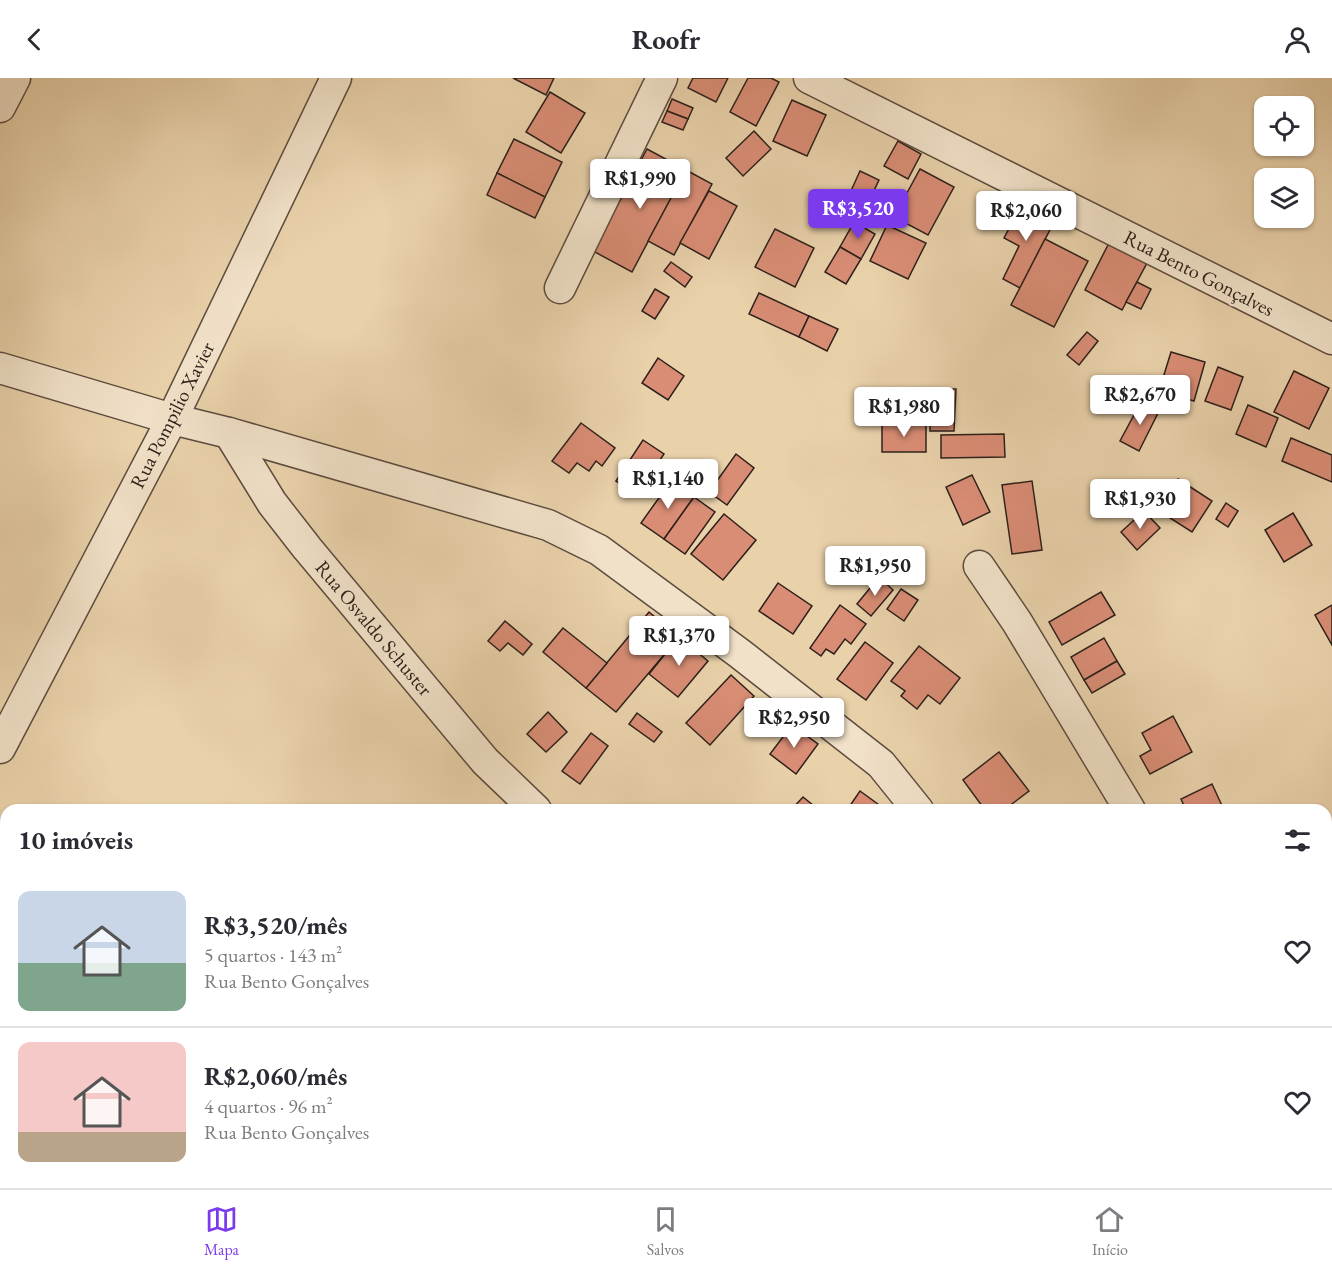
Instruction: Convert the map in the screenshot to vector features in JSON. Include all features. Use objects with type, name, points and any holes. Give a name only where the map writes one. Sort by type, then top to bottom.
[{"type":"street","points":[[0,107],[15,78]]},
{"type":"street","name":"Rua Pompilio Xavier","points":[[0,748],[172,419],[336,78]]},
{"type":"street","points":[[561,288],[662,78]]},
{"type":"street","name":"Rua Bento Gonçalves","points":[[809,78],[1332,339]]},
{"type":"street","points":[[0,368],[548,525],[599,550],[739,653],[881,764],[913,804]]},
{"type":"street","name":"Rua Osvaldo Schuster","points":[[229,433],[272,503],[307,548],[485,761],[530,804]]},
{"type":"street","points":[[979,566],[1017,622],[1126,804]]},
{"type":"building","points":[[513,78],[554,78],[546,95]]},
{"type":"building","points":[[693,78],[728,78],[716,102],[688,88]]},
{"type":"building","points":[[748,78],[771,78],[779,82],[756,126],[730,112]]},
{"type":"building","points":[[550,92],[585,113],[561,153],[526,132]]},
{"type":"building","points":[[672,99],[693,108],[688,119],[667,111]]},
{"type":"building","points":[[792,100],[826,115],[807,156],[773,141]]},
{"type":"building","points":[[667,111],[688,119],[683,130],[662,122]]},
{"type":"building","points":[[754,131],[771,149],[743,176],[726,158]]},
{"type":"building","points":[[514,139],[562,162],[545,197],[497,173]]},
{"type":"building","points":[[898,141],[921,154],[908,179],[884,166]]},
{"type":"building","points":[[647,149],[686,170],[632,272],[593,251]]},
{"type":"building","points":[[920,169],[954,187],[928,235],[894,217]]},
{"type":"building","points":[[686,170],[712,184],[674,255],[648,241]]},
{"type":"building","points":[[860,171],[879,180],[869,201],[850,193]]},
{"type":"building","points":[[497,173],[545,197],[535,218],[487,195]]},
{"type":"building","points":[[709,191],[737,206],[709,259],[680,243]]},
{"type":"building","points":[[1022,204],[1055,220],[1020,288],[1003,279],[1019,246],[1004,238]]},
{"type":"building","points":[[854,222],[875,234],[861,259],[840,247]]},
{"type":"building","points":[[887,225],[926,243],[908,279],[870,261]]},
{"type":"building","points":[[775,229],[814,248],[795,287],[755,267]]},
{"type":"building","points":[[1045,239],[1088,261],[1054,327],[1011,305]]},
{"type":"building","points":[[1110,241],[1148,261],[1122,310],[1085,290]]},
{"type":"building","points":[[840,247],[861,259],[846,284],[825,272]]},
{"type":"building","points":[[671,262],[692,277],[685,287],[664,271]]},
{"type":"building","points":[[1137,282],[1151,289],[1141,309],[1126,302]]},
{"type":"building","points":[[655,289],[669,297],[655,319],[642,311]]},
{"type":"building","points":[[759,293],[809,316],[799,337],[749,314]]},
{"type":"building","points":[[809,316],[838,329],[827,351],[799,337]]},
{"type":"building","points":[[1087,332],[1098,341],[1079,365],[1067,355]]},
{"type":"building","points":[[1171,352],[1205,362],[1194,401],[1159,391]]},
{"type":"building","points":[[658,358],[684,376],[668,400],[642,383]]},
{"type":"building","points":[[1218,367],[1243,377],[1231,410],[1205,401]]},
{"type":"building","points":[[1294,371],[1329,388],[1309,429],[1274,412]]},
{"type":"building","points":[[931,389],[956,389],[954,431],[930,431]]},
{"type":"building","points":[[1141,402],[1159,411],[1139,451],[1120,441]]},
{"type":"building","points":[[1248,405],[1278,418],[1266,447],[1236,434]]},
{"type":"building","points":[[581,423],[615,448],[602,466],[596,461],[589,471],[577,463],[569,473],[552,461]]},
{"type":"building","points":[[882,423],[926,424],[926,452],[882,452]]},
{"type":"building","points":[[1004,434],[1005,457],[941,458],[941,435]]},
{"type":"building","points":[[1291,438],[1332,455],[1332,482],[1282,461]]},
{"type":"building","points":[[643,440],[664,454],[637,495],[616,481]]},
{"type":"building","points":[[736,454],[754,468],[727,505],[709,492]]},
{"type":"building","points":[[972,475],[990,512],[963,525],[946,487]]},
{"type":"building","points":[[1178,479],[1212,501],[1192,532],[1170,518],[1177,506],[1165,499]]},
{"type":"building","points":[[671,481],[694,497],[664,539],[641,523]]},
{"type":"building","points":[[1032,481],[1042,550],[1012,554],[1002,485]]},
{"type":"building","points":[[694,497],[715,512],[685,554],[664,539]]},
{"type":"building","points":[[1226,503],[1238,511],[1228,527],[1216,519]]},
{"type":"building","points":[[1144,511],[1160,528],[1137,550],[1121,532]]},
{"type":"building","points":[[1293,513],[1312,545],[1284,562],[1265,530]]},
{"type":"building","points":[[724,514],[756,540],[723,580],[691,554]]},
{"type":"building","points":[[879,577],[893,590],[871,616],[857,604]]},
{"type":"building","points":[[778,583],[812,606],[793,634],[759,611]]},
{"type":"building","points":[[901,589],[918,600],[904,621],[887,609]]},
{"type":"building","points":[[1101,592],[1115,615],[1062,645],[1049,622]]},
{"type":"building","points":[[840,605],[866,624],[851,644],[845,639],[834,654],[826,649],[821,656],[810,648]]},
{"type":"building","points":[[1332,605],[1332,645],[1315,615]]},
{"type":"building","points":[[649,612],[679,637],[616,712],[586,688]]},
{"type":"building","points":[[505,621],[532,644],[523,655],[508,643],[500,651],[488,641]]},
{"type":"building","points":[[563,628],[607,663],[586,688],[543,652]]},
{"type":"building","points":[[679,637],[708,661],[678,697],[649,674]]},
{"type":"building","points":[[1104,638],[1117,661],[1084,680],[1071,657]]},
{"type":"building","points":[[865,642],[893,663],[866,700],[837,679]]},
{"type":"building","points":[[919,646],[960,678],[940,704],[928,695],[917,709],[901,696],[905,691],[891,681]]},
{"type":"building","points":[[1117,661],[1125,674],[1092,693],[1084,680]]},
{"type":"building","points":[[731,675],[754,696],[710,745],[686,723]]},
{"type":"building","points":[[548,712],[567,732],[546,752],[527,734]]},
{"type":"building","points":[[637,713],[662,732],[654,742],[629,724]]},
{"type":"building","points":[[1173,716],[1192,752],[1150,774],[1140,756],[1151,750],[1142,733]]},
{"type":"building","points":[[792,725],[818,744],[796,774],[770,754]]},
{"type":"building","points":[[591,733],[608,746],[580,784],[562,771]]},
{"type":"building","points":[[999,752],[1029,791],[1012,804],[981,804],[963,780]]},
{"type":"building","points":[[1212,784],[1221,804],[1183,804],[1181,799]]},
{"type":"building","points":[[860,791],[878,804],[851,804]]},
{"type":"building","points":[[803,797],[812,804],[797,804]]}]
